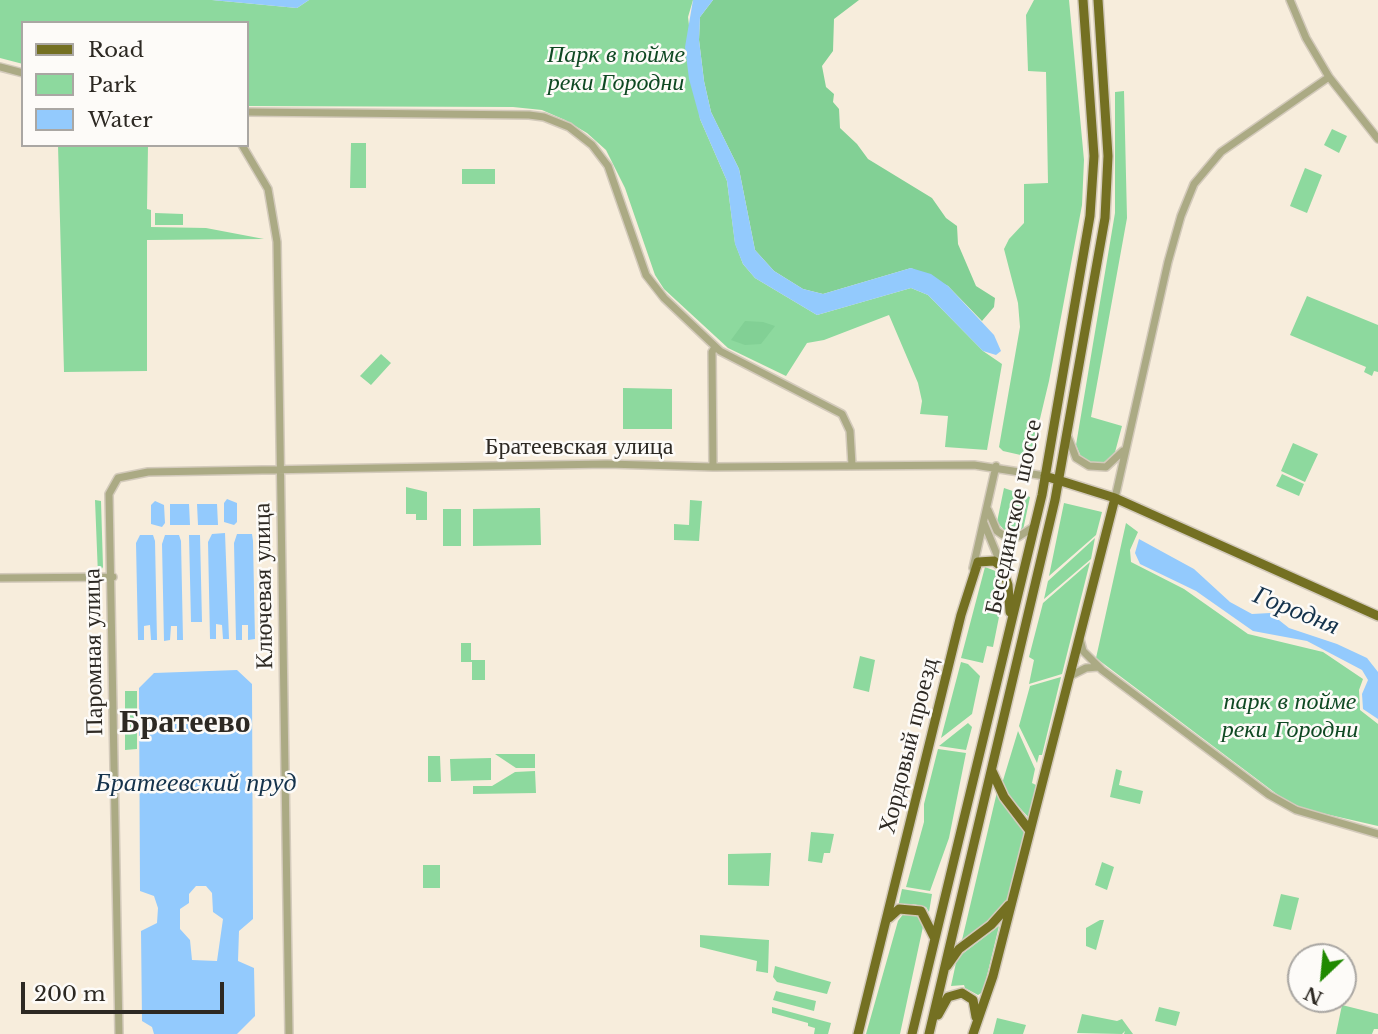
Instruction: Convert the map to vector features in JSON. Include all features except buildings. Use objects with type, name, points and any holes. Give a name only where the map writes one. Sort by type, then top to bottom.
[{"type":"main road","name":"Бесединское шоссе","points":[[912,1034],[1045,476],[1093,181],[1083,0]]},
{"type":"main road","name":"Бесединское шоссе","points":[[930,1031],[1068,436],[1108,182],[1098,0]]},
{"type":"main road","points":[[1045,476],[1115,498],[1378,616]]},
{"type":"main road","points":[[973,1034],[988,993],[1115,498]]},
{"type":"main road","points":[[973,570],[983,560],[994,561],[1002,567],[1010,597],[1010,628]]},
{"type":"main road","name":"Хордовый проезд","points":[[858,1034],[973,570]]},
{"type":"main road","points":[[991,770],[998,787],[1030,831]]},
{"type":"main road","points":[[942,976],[960,949],[990,925],[1012,901]]},
{"type":"main road","points":[[884,927],[892,913],[900,909],[915,908],[927,916],[935,938]]},
{"type":"main road","points":[[930,1031],[944,1002],[954,993],[968,995],[973,1000],[977,1022]]},
{"type":"street","points":[[1290,0],[1306,38],[1329,77],[1378,139]]},
{"type":"street","points":[[0,67],[21,72]]},
{"type":"street","points":[[1115,498],[1177,230],[1194,184],[1230,145],[1329,77]]},
{"type":"street","points":[[248,112],[520,115],[557,121],[582,136],[600,155],[613,177],[646,275],[664,298],[715,347],[842,414],[850,431],[852,465]]},
{"type":"street","name":"Ключевая улица","points":[[243,147],[265,180],[275,226],[282,470],[289,1034]]},
{"type":"street","points":[[713,467],[712,352],[715,347]]},
{"type":"street","points":[[1068,436],[1076,458],[1094,467],[1110,466],[1125,448]]},
{"type":"street","name":"Братеевская улица","points":[[114,481],[135,473],[607,464],[713,467],[996,466],[1045,476]]},
{"type":"street","name":"Хордовый проезд","points":[[973,570],[996,466]]},
{"type":"street","name":"Паромная улица","points":[[114,481],[109,494],[113,577],[119,1034]]},
{"type":"street","points":[[988,506],[994,526],[1006,537],[1018,537],[1035,526]]},
{"type":"street","points":[[984,522],[1002,567]]},
{"type":"street","points":[[0,578],[113,577]]},
{"type":"street","points":[[1079,634],[1083,651],[1098,667],[1269,795],[1296,810],[1378,834]]},
{"type":"street","points":[[1068,677],[1086,668],[1098,667]]},
{"type":"green space","name":"Парк в пойме реки Городни","points":[[0,0],[212,0],[297,8],[309,0],[693,0],[688,17],[700,119],[727,181],[735,243],[743,264],[755,278],[817,315],[911,288],[928,295],[983,351],[1002,364],[987,450],[945,447],[948,416],[920,414],[922,401],[918,383],[889,315],[824,340],[807,343],[786,376],[728,348],[664,289],[655,275],[625,188],[606,150],[587,133],[542,110],[513,107],[248,106],[248,21],[21,21],[21,63],[0,58]]},
{"type":"green space","points":[[713,0],[859,0],[834,19],[833,51],[822,66],[826,87],[834,94],[833,102],[839,109],[840,128],[868,159],[932,198],[946,218],[957,226],[958,244],[976,286],[995,298],[994,307],[982,321],[948,286],[911,268],[823,294],[803,289],[774,271],[755,250],[739,169],[711,112],[704,81],[699,40],[700,17]]},
{"type":"green space","points":[[1034,0],[1069,0],[1084,160],[1082,205],[1049,381],[1033,448],[1025,456],[1003,451],[999,447],[1020,327],[1018,303],[1004,249],[1009,239],[1024,223],[1024,184],[1048,183],[1046,72],[1028,71],[1026,15]]},
{"type":"green space","points":[[1124,91],[1127,218],[1091,417],[1122,426],[1114,456],[1104,464],[1092,464],[1082,459],[1076,445],[1115,213],[1115,92]]},
{"type":"green space","points":[[1332,129],[1347,136],[1339,153],[1324,145]]},
{"type":"green space","points":[[351,143],[366,143],[366,188],[350,188]]},
{"type":"green space","points":[[58,147],[148,147],[147,209],[151,210],[151,227],[206,228],[264,239],[147,240],[147,371],[64,372]]},
{"type":"green space","points":[[1305,168],[1322,175],[1307,213],[1290,206]]},
{"type":"green space","points":[[462,169],[495,169],[495,184],[462,184]]},
{"type":"green space","points":[[155,213],[183,214],[183,225],[155,225]]},
{"type":"green space","points":[[1307,296],[1378,325],[1378,372],[1374,371],[1372,376],[1364,372],[1366,367],[1290,335]]},
{"type":"green space","points":[[745,321],[775,326],[761,344],[745,345],[731,340]]},
{"type":"green space","points":[[381,354],[391,363],[371,385],[360,376]]},
{"type":"green space","points":[[623,388],[672,389],[672,429],[623,429]]},
{"type":"green space","points":[[1293,443],[1318,454],[1305,482],[1281,471]]},
{"type":"green space","points":[[1282,474],[1304,484],[1299,496],[1276,486]]},
{"type":"green space","points":[[406,487],[427,492],[427,520],[416,520],[416,514],[406,514]]},
{"type":"green space","points":[[1004,488],[1030,497],[1023,530],[1019,533],[1008,534],[997,522]]},
{"type":"green space","points":[[95,500],[101,501],[103,567],[98,575]]},
{"type":"green space","points":[[690,500],[702,501],[699,541],[674,540],[674,524],[689,525]]},
{"type":"green space","points":[[1064,503],[1102,512],[1096,535],[1049,576]]},
{"type":"green space","points":[[540,508],[541,545],[473,546],[473,509]]},
{"type":"green space","points":[[443,509],[461,509],[461,546],[443,546]]},
{"type":"green space","name":"парк в пойме реки Городни","points":[[1126,523],[1138,532],[1130,550],[1131,562],[1184,589],[1248,634],[1323,652],[1363,679],[1359,690],[1360,710],[1378,724],[1378,826],[1304,809],[1282,798],[1096,658]]},
{"type":"green space","points":[[1095,538],[1091,559],[1044,599],[1048,581]]},
{"type":"green space","points":[[1090,562],[1062,674],[1029,684],[1034,660],[1029,657],[1043,603]]},
{"type":"green space","points":[[985,567],[998,572],[1003,597],[993,647],[987,646],[983,663],[961,658]]},
{"type":"green space","points":[[461,643],[471,643],[471,660],[485,660],[485,680],[472,680],[472,662],[461,662]]},
{"type":"green space","points":[[860,656],[875,660],[869,692],[853,688]]},
{"type":"green space","points":[[961,662],[968,664],[980,676],[972,714],[941,738]]},
{"type":"green space","points":[[1061,677],[1042,755],[1039,755],[1037,763],[1019,726],[1030,686]]},
{"type":"green space","points":[[125,691],[137,691],[137,749],[125,750]]},
{"type":"green space","points":[[968,723],[972,727],[966,750],[939,746]]},
{"type":"green space","points":[[1018,731],[1035,769],[1032,783],[1036,785],[1029,818],[1001,787]]},
{"type":"green space","points":[[938,749],[966,753],[949,838],[930,891],[906,887],[924,822],[924,804]]},
{"type":"green space","points":[[495,754],[535,754],[535,768],[516,768]]},
{"type":"green space","points":[[428,756],[440,756],[441,782],[428,782]]},
{"type":"green space","points":[[491,758],[491,780],[451,781],[450,759]]},
{"type":"green space","points":[[1116,769],[1122,771],[1119,785],[1143,791],[1140,804],[1110,797]]},
{"type":"green space","points":[[535,771],[536,793],[473,794],[473,786],[492,786],[515,772]]},
{"type":"green space","points":[[997,792],[1025,834],[1004,910],[962,940]]},
{"type":"green space","points":[[811,832],[834,834],[830,853],[824,853],[822,863],[808,861]]},
{"type":"green space","points":[[771,853],[769,886],[728,885],[728,854]]},
{"type":"green space","points":[[1102,862],[1114,867],[1107,890],[1095,885]]},
{"type":"green space","points":[[423,865],[440,865],[440,888],[423,888]]},
{"type":"green space","points":[[902,889],[932,894],[929,912],[926,907],[913,904],[898,907]]},
{"type":"green space","points":[[1281,894],[1299,898],[1291,930],[1273,926]]},
{"type":"green space","points":[[916,912],[924,922],[900,1034],[866,1034],[898,921],[904,913]]},
{"type":"green space","points":[[1104,920],[1096,950],[1086,946],[1086,928]]},
{"type":"green space","points":[[999,926],[983,992],[978,995],[964,985],[951,986],[957,958]]},
{"type":"green space","points":[[700,935],[769,940],[768,973],[756,971],[757,961],[700,947]]},
{"type":"green space","points":[[775,966],[831,982],[827,994],[777,982],[773,977]]},
{"type":"green space","points":[[776,991],[816,1001],[814,1011],[773,1000]]},
{"type":"green space","points":[[772,1007],[831,1023],[828,1034],[814,1034],[815,1028],[808,1026],[808,1023],[772,1013]]},
{"type":"green space","points":[[1159,1007],[1180,1012],[1176,1026],[1155,1021]]},
{"type":"green space","points":[[1357,1009],[1378,1014],[1378,1029],[1374,1029],[1372,1034],[1336,1034],[1340,1013],[1357,1013]]},
{"type":"green space","points":[[1082,1014],[1117,1021],[1122,1019],[1133,1034],[1124,1034],[1125,1031],[1122,1034],[1077,1033]]},
{"type":"green space","points":[[997,1018],[1026,1025],[1023,1034],[993,1034]]},
{"type":"water","points":[[212,0],[309,0],[297,8]]},
{"type":"water","points":[[693,0],[713,0],[700,17],[699,40],[704,81],[711,112],[739,169],[755,250],[774,271],[803,289],[823,294],[911,268],[931,274],[948,286],[994,335],[1001,351],[996,355],[983,351],[928,295],[911,288],[817,315],[755,278],[743,264],[735,244],[727,181],[700,119],[689,79],[685,47]]},
{"type":"water","points":[[227,499],[237,503],[237,522],[234,525],[224,522],[224,503]]},
{"type":"water","points":[[155,501],[164,505],[165,523],[162,527],[151,524],[151,505]]},
{"type":"water","points":[[170,504],[189,504],[190,525],[170,525]]},
{"type":"water","points":[[197,504],[217,504],[218,525],[198,525]]},
{"type":"water","points":[[225,533],[229,639],[223,639],[222,625],[216,624],[216,639],[210,639],[208,542],[212,534]]},
{"type":"water","points":[[237,534],[252,534],[253,541],[255,639],[248,640],[248,625],[242,625],[242,640],[236,640],[234,543]]},
{"type":"water","points":[[140,535],[153,535],[155,541],[157,640],[151,640],[150,625],[144,626],[144,640],[138,640],[136,543]]},
{"type":"water","points":[[165,535],[179,535],[181,541],[183,640],[177,640],[177,626],[171,626],[170,640],[164,641],[162,544]]},
{"type":"water","points":[[189,535],[200,535],[202,622],[191,622]]},
{"type":"water","points":[[1139,539],[1194,569],[1230,602],[1252,614],[1270,613],[1289,628],[1337,644],[1367,658],[1378,672],[1378,719],[1363,709],[1362,694],[1368,680],[1362,670],[1307,641],[1253,631],[1196,591],[1140,564],[1135,553]]},
{"type":"water","name":"Братеевский пруд","points":[[237,670],[252,684],[253,919],[239,931],[238,961],[254,968],[255,1016],[237,1034],[154,1034],[152,1027],[142,1021],[141,931],[157,923],[158,908],[154,896],[140,891],[139,688],[154,673]],"holes":[[[196,886],[206,886],[212,893],[213,912],[223,919],[217,961],[192,960],[190,940],[180,929],[180,909],[189,903],[189,894]]]},
{"type":"district","name":"Братеево","points":[[185,723]]},
{"type":"water label","name":"Городня","points":[[1296,611]]}]
